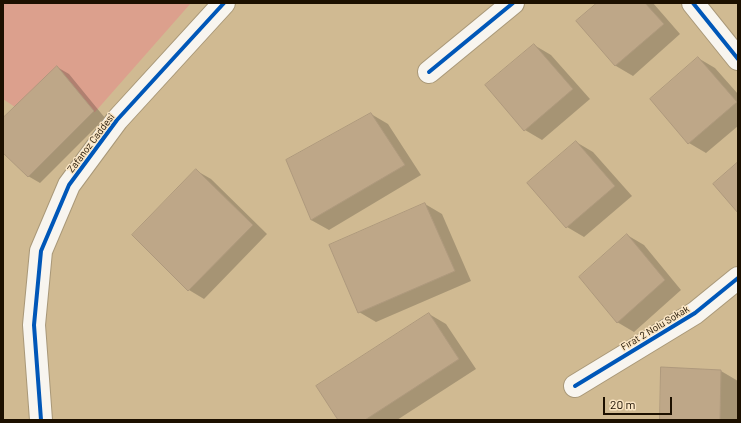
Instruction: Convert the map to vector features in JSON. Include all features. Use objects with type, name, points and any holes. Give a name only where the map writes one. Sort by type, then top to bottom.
[{"type":"street","name":"Zafanoz Caddesi","points":[[41,420],[34,325],[41,251],[69,185],[117,120],[224,3]]},
{"type":"street","points":[[429,72],[513,3]]},
{"type":"street","points":[[693,3],[738,59]]},
{"type":"street","name":"Fırat 2 Nolu Sokak","points":[[575,386],[695,314],[738,278]]},
{"type":"shaded area","points":[[3,3],[191,3],[95,112],[30,117],[3,99]]},
{"type":"building","points":[[597,3],[645,3],[664,24],[615,66],[576,21]]},
{"type":"building","points":[[534,44],[573,89],[524,131],[485,85]]},
{"type":"building","points":[[698,57],[737,102],[688,144],[650,99]]},
{"type":"building","points":[[57,66],[94,111],[28,177],[3,153],[3,118]]},
{"type":"building","points":[[371,113],[405,165],[311,220],[286,160]]},
{"type":"building","points":[[576,141],[615,186],[566,228],[527,183]]},
{"type":"building","points":[[738,162],[738,213],[713,184]]},
{"type":"building","points":[[196,169],[253,225],[188,291],[132,235]]},
{"type":"building","points":[[425,203],[455,271],[358,313],[329,245]]},
{"type":"building","points":[[627,234],[665,280],[617,323],[579,277]]},
{"type":"building","points":[[429,313],[459,359],[365,420],[338,420],[316,386]]},
{"type":"building","points":[[661,367],[721,370],[720,420],[660,420]]},
{"type":"cycle path","points":[[41,420],[34,325],[41,251],[69,185],[117,120],[224,3]]},
{"type":"cycle path","points":[[429,72],[513,3]]},
{"type":"cycle path","points":[[693,3],[738,59]]},
{"type":"cycle path","points":[[575,386],[695,313],[738,278]]}]
